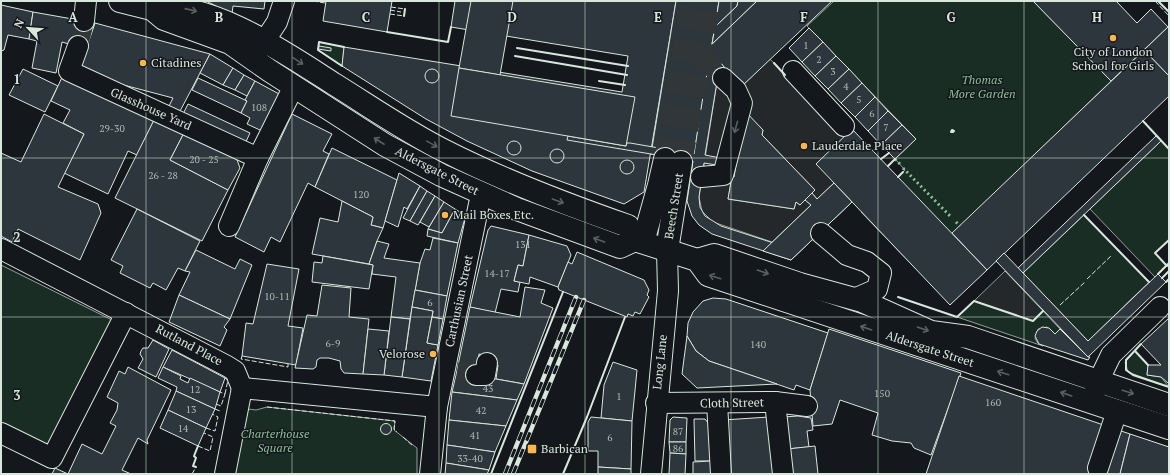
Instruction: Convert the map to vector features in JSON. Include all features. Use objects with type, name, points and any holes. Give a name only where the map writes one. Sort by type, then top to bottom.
[{"type":"main road","points":[[120,1],[152,9]]},
{"type":"main road","name":"Aldersgate Street","points":[[169,6],[202,13],[234,24],[266,40],[398,125],[444,151],[527,190],[628,226],[639,241],[620,247],[482,195],[441,175],[385,144],[230,43],[164,18],[152,9],[169,6]]},
{"type":"main road","name":"Beech Street","points":[[639,241],[660,185],[682,171]]},
{"type":"main road","name":"Beech Street","points":[[667,250],[682,171]]},
{"type":"main road","points":[[639,241],[697,260]]},
{"type":"main road","name":"Aldersgate Street","points":[[1169,405],[968,337],[931,332],[912,325],[879,308],[854,299],[800,284],[714,255],[697,260],[708,275],[1169,428]]},
{"type":"street","points":[[84,22],[86,1]]},
{"type":"street","points":[[253,58],[277,22],[284,1]]},
{"type":"street","name":"Glasshouse Yard","points":[[78,46],[69,71],[258,158]]},
{"type":"street","points":[[793,71],[844,126]]},
{"type":"street","points":[[682,171],[723,175],[742,104],[736,90],[723,78]]},
{"type":"street","points":[[229,226],[258,158],[294,86]]},
{"type":"street","name":"Carthusian Street","points":[[437,407],[466,370],[479,204],[482,195]]},
{"type":"street","points":[[821,233],[847,255],[867,262],[881,273],[877,289],[854,299]]},
{"type":"street","name":"Rutland Place","points":[[1,250],[165,333],[235,371],[242,388]]},
{"type":"street","name":"Long Lane","points":[[651,474],[656,403],[668,291],[667,250]]},
{"type":"street","points":[[1091,403],[1107,362],[1116,349],[1166,302]]},
{"type":"street","points":[[1,433],[52,458],[126,313]]},
{"type":"street","points":[[225,474],[242,388],[437,407],[430,474]]},
{"type":"street","points":[[775,402],[783,474]]},
{"type":"street","name":"Cloth Street","points":[[656,403],[775,402],[807,406]]},
{"type":"street","points":[[717,403],[721,474]]},
{"type":"street","points":[[1098,468],[1117,411]]},
{"type":"green space","name":"Thomas More Garden","points":[[834,1],[1033,1],[1111,81],[916,269],[861,212],[905,170],[895,159],[916,139],[807,26]]},
{"type":"green space","points":[[319,42],[344,47],[342,66],[318,50]]},
{"type":"green space","points":[[1161,141],[1169,149],[1169,240],[1155,253],[1167,266],[1155,277],[1090,209]]},
{"type":"green space","points":[[1084,215],[1149,282],[1088,341],[1023,273]]},
{"type":"green space","points":[[1,265],[112,320],[49,447],[1,423]]},
{"type":"green space","points":[[974,301],[1033,321],[1043,311],[1060,329],[1055,334],[1047,327],[1038,329],[1035,338],[1037,342],[1043,346],[957,317]]},
{"type":"green space","points":[[1135,351],[1148,365],[1147,375],[1161,377],[1169,387],[1128,372],[1125,362]]},
{"type":"green space","name":"Charterhouse Square","points":[[267,407],[395,421],[394,430],[417,448],[417,474],[234,474],[248,409],[256,410]]},
{"type":"shaded area","name":"Lauderdale Place","points":[[770,59],[844,137],[834,183],[817,199],[812,193],[815,190],[762,135],[763,130],[744,111],[734,177],[732,177],[728,199],[794,209],[796,202],[800,205],[805,200],[811,205],[772,242],[713,222],[702,211],[699,197],[717,82],[742,86]]},
{"type":"shaded area","points":[[1005,271],[1043,311],[1033,321],[974,301]]},
{"type":"building","points":[[206,1],[265,1],[264,9],[233,6],[232,14]]},
{"type":"building","points":[[326,1],[392,1],[387,32],[323,21]]},
{"type":"building","points":[[455,1],[676,1],[644,192],[624,204],[532,171],[467,141],[426,119],[342,66],[344,47],[622,92],[628,56],[451,27]]},
{"type":"building","points":[[471,1],[513,1],[500,75],[459,68]]},
{"type":"building","points":[[676,1],[719,1],[693,161],[651,154]]},
{"type":"building","points":[[719,1],[738,1],[737,6],[715,27]]},
{"type":"building","points":[[738,1],[757,1],[712,44],[715,27],[737,6]]},
{"type":"building","points":[[757,1],[832,1],[742,86],[707,49]]},
{"type":"building","name":"City of London School for Girls","points":[[1033,1],[1116,1],[1137,23],[1151,9],[1168,27],[1111,81]]},
{"type":"building","points":[[1,5],[33,12],[29,39],[8,35],[4,50],[1,51]]},
{"type":"building","points":[[33,12],[95,23],[86,49],[62,42],[56,73],[32,68],[37,41],[29,39]]},
{"type":"building","name":"Citadines","points":[[95,23],[210,54],[178,115],[167,110],[173,98],[78,73]]},
{"type":"building","points":[[1169,26],[1169,76],[1144,50]]},
{"type":"building","points":[[809,28],[823,42],[802,62],[789,48]]},
{"type":"building","points":[[823,42],[836,56],[815,76],[802,62]]},
{"type":"building","points":[[319,46],[331,48],[331,51],[318,49]]},
{"type":"building","points":[[1144,50],[1169,76],[1169,96],[987,270],[952,233]]},
{"type":"building","points":[[210,54],[233,68],[223,85],[200,73]]},
{"type":"building","points":[[836,56],[849,69],[828,89],[815,76]]},
{"type":"building","points":[[721,63],[728,72],[717,82],[705,155],[736,161],[735,168],[704,163],[699,197],[700,207],[705,216],[721,226],[789,248],[845,195],[852,202],[791,260],[712,234],[699,225],[692,216],[687,201],[693,161],[567,140],[568,136],[626,146],[627,143],[630,143],[694,154],[706,77]]},
{"type":"building","points":[[233,68],[244,75],[235,90],[223,85]]},
{"type":"building","points":[[459,68],[635,97],[626,146],[451,116]]},
{"type":"building","points":[[23,69],[58,86],[45,112],[9,95]]},
{"type":"building","points":[[432,69],[437,71],[439,76],[437,81],[432,83],[427,81],[425,76],[427,71]]},
{"type":"building","points":[[849,69],[862,83],[841,103],[828,89]]},
{"type":"building","points":[[64,73],[156,116],[137,155],[128,151],[108,194],[64,173],[84,134],[63,123],[70,110],[51,101]]},
{"type":"building","points":[[244,75],[255,81],[247,96],[235,90]]},
{"type":"building","points":[[198,78],[247,101],[241,113],[192,90]]},
{"type":"building","points":[[255,81],[281,95],[262,131],[247,124],[250,118],[241,113],[247,101],[245,100]]},
{"type":"building","points":[[862,83],[875,97],[855,117],[841,103]]},
{"type":"building","points":[[875,97],[888,111],[868,131],[855,117]]},
{"type":"building","points":[[188,104],[250,133],[243,148],[181,118]]},
{"type":"building","points":[[745,111],[763,130],[762,135],[815,190],[800,205],[796,202],[794,209],[728,199],[732,176],[734,177]]},
{"type":"building","points":[[888,111],[902,125],[881,145],[868,131]]},
{"type":"building","points":[[44,114],[84,134],[58,187],[98,204],[101,213],[80,260],[18,229],[12,242],[1,236],[1,153],[21,162]]},
{"type":"building","points":[[292,114],[332,134],[323,151],[329,154],[315,187],[308,183],[280,242],[271,237],[264,252],[235,237]]},
{"type":"building","points":[[156,116],[185,131],[170,160],[228,190],[202,241],[115,198]]},
{"type":"building","points":[[902,125],[916,139],[895,159],[881,145]]},
{"type":"building","points":[[852,129],[987,270],[950,305],[816,164]]},
{"type":"building","points":[[185,131],[236,157],[240,168],[228,190],[170,160]]},
{"type":"building","points":[[1156,136],[1161,141],[1023,273],[1018,268]]},
{"type":"building","points":[[514,141],[519,143],[521,148],[519,153],[514,155],[509,153],[507,148],[509,143]]},
{"type":"building","points":[[332,148],[397,180],[383,228],[371,225],[373,217],[315,187]]},
{"type":"building","points":[[557,149],[562,151],[564,156],[562,161],[557,163],[552,161],[550,156],[552,151]]},
{"type":"building","points":[[627,160],[632,162],[634,167],[632,172],[627,174],[622,172],[620,167],[622,162]]},
{"type":"building","points":[[399,173],[420,186],[407,209],[404,207],[398,227],[385,221]]},
{"type":"building","points":[[834,183],[852,202],[791,260],[763,251],[811,205],[805,200],[812,193],[817,199]]},
{"type":"building","points":[[420,186],[427,191],[410,221],[403,218]]},
{"type":"building","points":[[427,191],[435,196],[418,225],[410,221]]},
{"type":"building","points":[[435,196],[444,202],[429,227],[420,222]]},
{"type":"building","points":[[342,201],[373,217],[371,225],[383,228],[369,264],[312,254],[320,218],[338,222]]},
{"type":"building","points":[[444,202],[455,209],[442,233],[428,229]]},
{"type":"building","points":[[137,209],[200,241],[185,271],[178,268],[166,290],[153,283],[150,288],[120,273],[123,266],[111,260]]},
{"type":"building","points":[[455,209],[463,214],[465,218],[458,243],[427,236],[428,229],[442,233]]},
{"type":"building","points":[[491,226],[529,235],[523,266],[518,265],[514,281],[520,282],[518,292],[501,289],[495,313],[470,307],[488,230]]},
{"type":"building","points":[[529,235],[567,246],[571,255],[558,287],[530,277],[529,284],[514,281],[518,265],[523,266]]},
{"type":"building","points":[[433,238],[458,243],[447,296],[415,290],[420,263],[425,249],[430,250]]},
{"type":"building","points":[[377,241],[389,244],[384,258],[420,263],[410,319],[391,317],[396,277],[372,274],[373,265],[369,264]]},
{"type":"building","points":[[196,250],[235,269],[240,259],[252,265],[230,319],[179,295],[190,272],[185,271]]},
{"type":"building","points":[[577,252],[644,280],[649,290],[647,295],[649,297],[640,314],[635,312],[633,316],[628,314],[627,317],[559,290],[558,287],[568,262],[572,264]]},
{"type":"building","points":[[1004,253],[1088,341],[1158,274],[1166,282],[1088,357],[996,261]]},
{"type":"building","points":[[323,256],[373,265],[369,289],[312,282],[314,262],[322,263]]},
{"type":"building","points":[[267,264],[299,269],[288,326],[303,328],[296,365],[242,356],[246,323],[253,324]]},
{"type":"building","points":[[322,285],[351,288],[349,317],[369,319],[363,374],[344,373],[341,369],[340,361],[329,358],[320,358],[317,360],[316,367],[313,369],[295,368],[307,315],[317,316]]},
{"type":"building","points":[[525,287],[545,290],[541,303],[553,308],[524,384],[496,379],[498,365],[493,365],[495,357],[479,354],[476,377],[456,375],[470,307],[520,317]]},
{"type":"building","points":[[415,290],[447,296],[443,319],[432,317],[433,311],[412,307]]},
{"type":"building","points":[[179,295],[230,319],[224,327],[227,330],[220,346],[169,322]]},
{"type":"building","points":[[713,298],[726,299],[828,333],[810,390],[796,385],[794,390],[709,361],[696,351],[687,336],[688,323],[693,312],[703,301]]},
{"type":"building","points":[[412,307],[433,311],[427,343],[438,345],[431,381],[402,377]]},
{"type":"building","points":[[391,317],[410,319],[402,377],[384,375]]},
{"type":"building","points":[[432,317],[443,319],[438,345],[427,343]]},
{"type":"building","points":[[1169,318],[1168,383],[1161,377],[1147,375],[1148,365],[1161,365],[1141,344]]},
{"type":"building","points":[[1042,327],[1049,328],[1055,334],[1060,329],[1088,357],[1090,357],[1088,360],[1039,344],[1035,336],[1037,331]]},
{"type":"building","points":[[368,329],[389,331],[384,375],[363,374]]},
{"type":"building","points":[[829,329],[961,373],[931,455],[914,448],[911,443],[892,441],[872,435],[878,413],[840,400],[832,424],[813,426],[810,390]]},
{"type":"building","points":[[687,336],[696,351],[709,361],[777,384],[697,388],[682,374]]},
{"type":"building","points":[[153,340],[169,349],[156,377],[138,368],[143,359],[140,354],[141,351],[143,348],[148,348]]},
{"type":"building","points":[[172,350],[225,378],[220,392],[163,367]]},
{"type":"building","points":[[613,362],[637,370],[632,421],[601,418],[604,385]]},
{"type":"building","points":[[128,367],[171,390],[147,440],[148,444],[138,438],[122,470],[131,474],[68,474],[82,444],[102,454],[116,426],[110,423],[117,410],[118,403],[107,397],[119,371],[125,374]]},
{"type":"building","points":[[163,367],[181,376],[180,379],[188,383],[190,378],[220,392],[215,409],[176,391],[177,387],[158,378]]},
{"type":"building","points":[[456,375],[496,379],[524,384],[517,400],[452,392]]},
{"type":"building","points":[[959,376],[1130,434],[1120,474],[926,474]]},
{"type":"building","points":[[176,391],[215,409],[206,428],[168,410]]},
{"type":"building","points":[[452,392],[517,400],[506,426],[449,420]]},
{"type":"building","points":[[168,410],[206,428],[198,446],[160,428]]},
{"type":"building","points":[[798,416],[811,418],[813,430],[807,431],[809,447],[787,449],[784,417]]},
{"type":"building","points":[[591,417],[632,421],[631,469],[598,467],[598,451],[588,451],[588,422]]},
{"type":"building","points":[[673,417],[687,418],[686,442],[669,442],[670,420]]},
{"type":"building","points":[[769,417],[775,474],[728,474],[723,420]]},
{"type":"building","points":[[694,419],[705,419],[709,424],[711,461],[695,461]]},
{"type":"building","points":[[449,420],[506,426],[495,452],[447,445]]},
{"type":"building","points":[[384,424],[388,424],[390,425],[390,433],[384,434],[381,431],[381,427]]},
{"type":"building","points":[[1130,434],[1169,447],[1169,474],[1120,474]]},
{"type":"building","points":[[669,442],[686,442],[686,454],[670,453]]},
{"type":"building","points":[[447,445],[495,452],[489,470],[446,463]]},
{"type":"building","points":[[815,446],[818,474],[789,474],[787,449]]},
{"type":"building","points":[[670,453],[686,454],[685,474],[669,474]]},
{"type":"building","points":[[711,461],[712,474],[693,474],[693,462]]},
{"type":"building","points":[[446,463],[489,470],[487,474],[445,474]]},
{"type":"building","points":[[598,467],[631,469],[631,474],[598,474]]},
{"type":"building","points":[[55,468],[68,474],[52,474]]},
{"type":"tunnel","points":[[665,159],[692,1]]},
{"type":"tunnel","points":[[681,162],[699,69],[710,1]]},
{"type":"tunnel","points":[[78,46],[84,21]]},
{"type":"tunnel","points":[[701,56],[723,78]]},
{"type":"tunnel","points":[[457,372],[476,375]]},
{"type":"railway","points":[[505,474],[576,297]]},
{"type":"railway","points":[[513,474],[584,300]]},
{"type":"hedge","points":[[895,159],[900,164]]},
{"type":"hedge","points":[[903,168],[952,218]]},
{"type":"hedge","points":[[956,222],[960,226]]},
{"type":"fence","points":[[313,1],[325,3]]},
{"type":"fence","points":[[1155,1],[1169,16]]},
{"type":"fence","points":[[391,7],[405,9]]},
{"type":"fence","points":[[390,10],[401,12]]},
{"type":"fence","points":[[390,14],[404,16]]},
{"type":"fence","points":[[1087,279],[1112,255]]},
{"type":"fence","points":[[1060,305],[1085,282]]},
{"type":"fence","points":[[242,356],[241,359],[288,367],[288,363]]},
{"type":"fence","points":[[225,378],[228,380],[225,394]]},
{"type":"fence","points":[[216,404],[221,406],[225,394],[220,392]]},
{"type":"fence","points":[[267,407],[395,421],[394,429],[397,432]]},
{"type":"fence","points":[[215,409],[220,411]]},
{"type":"fence","points":[[206,428],[215,431],[218,417],[212,414]]},
{"type":"fence","points":[[198,446],[210,451],[213,437],[204,433]]},
{"type":"fence","points":[[403,437],[413,446]]},
{"type":"fence","points":[[192,474],[196,467]]},
{"type":"wall","points":[[1158,1],[1169,12]]},
{"type":"wall","points":[[404,16],[405,9]]},
{"type":"wall","points":[[387,32],[448,42],[451,27]]},
{"type":"wall","points":[[342,66],[318,50],[319,42],[344,47]]},
{"type":"wall","points":[[517,48],[628,66]]},
{"type":"wall","points":[[515,56],[627,75]]},
{"type":"wall","points":[[774,63],[785,75]]},
{"type":"wall","points":[[599,81],[625,85]]},
{"type":"wall","points":[[1143,121],[1169,149]]},
{"type":"wall","points":[[952,130],[954,131],[951,132],[952,130]]},
{"type":"wall","points":[[881,159],[889,153]]},
{"type":"wall","points":[[888,166],[895,159]]},
{"type":"wall","points":[[898,177],[903,172]]},
{"type":"wall","points":[[1084,215],[1149,282]]},
{"type":"wall","points":[[1167,266],[1155,253],[1169,240]]},
{"type":"wall","points":[[1158,274],[1169,263]]},
{"type":"wall","points":[[1162,278],[1169,271]]},
{"type":"wall","points":[[1166,282],[1169,279]]},
{"type":"wall","points":[[491,474],[563,292]]},
{"type":"wall","points":[[898,297],[957,317],[974,301],[1033,321],[1043,311]]},
{"type":"wall","points":[[563,474],[587,417],[625,317]]},
{"type":"wall","points":[[1141,344],[1126,360],[1126,370],[1133,375],[1169,387]]},
{"type":"wall","points":[[1135,351],[1148,365]]},
{"type":"wall","points":[[196,467],[193,466],[196,458],[194,456],[198,446]]},
{"type":"place","name":"City of London School for Girls","points":[[1113,38]]},
{"type":"place","name":"Citadines","points":[[143,63]]},
{"type":"place","name":"Lauderdale Place","points":[[804,146]]},
{"type":"place","name":"Mail Boxes Etc.","points":[[445,215]]},
{"type":"place","name":"Velorose","points":[[433,354]]},
{"type":"place","name":"Barbican","points":[[532,449]]}]
